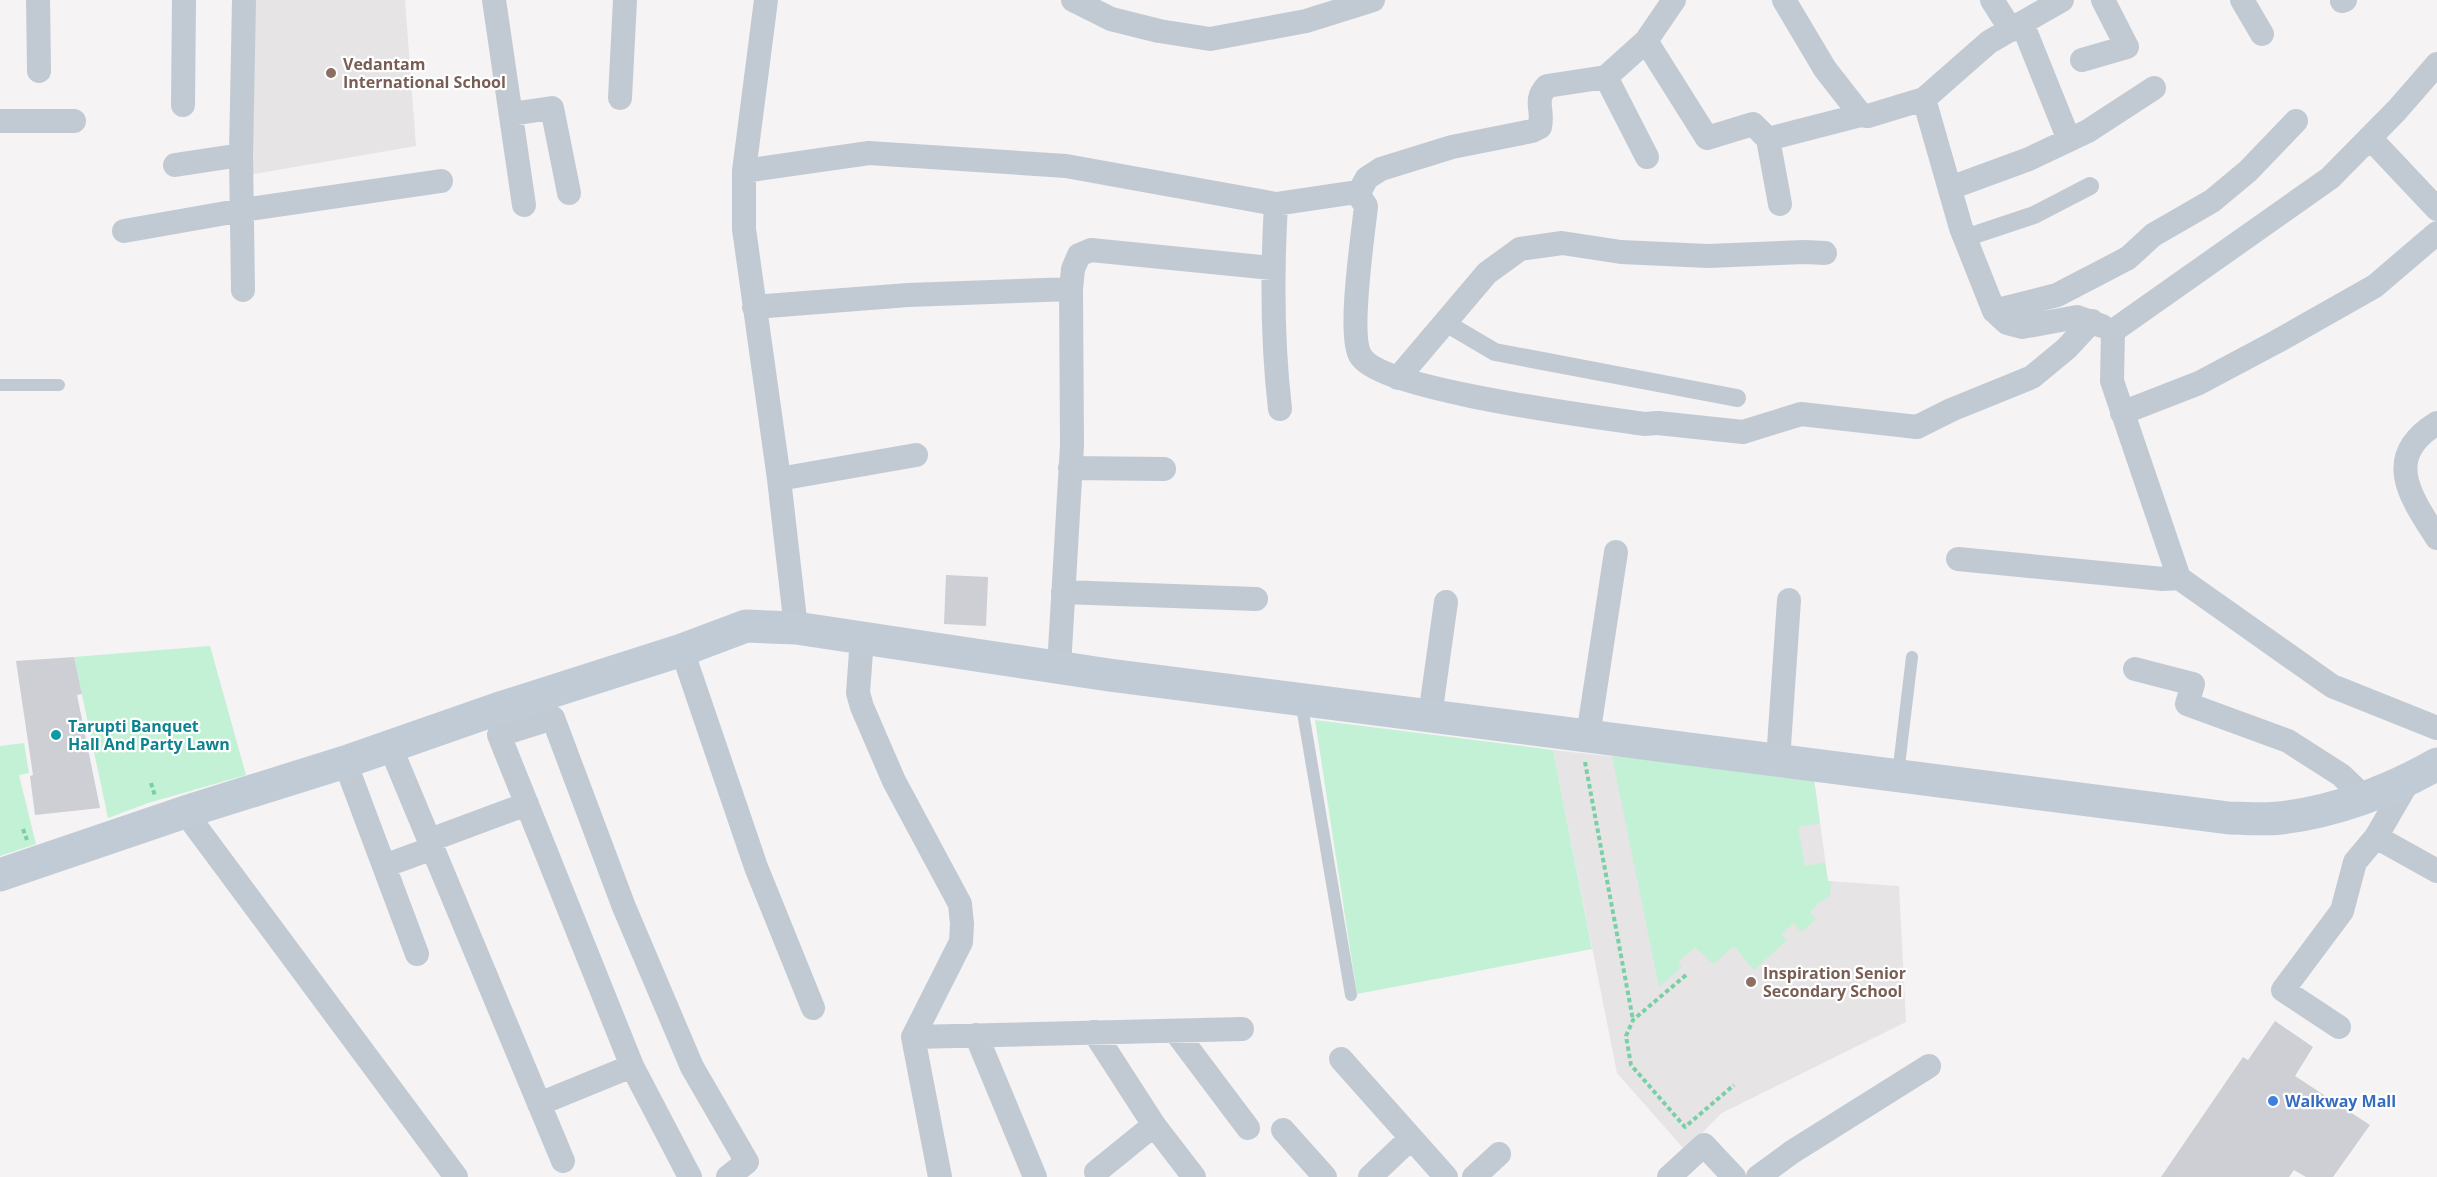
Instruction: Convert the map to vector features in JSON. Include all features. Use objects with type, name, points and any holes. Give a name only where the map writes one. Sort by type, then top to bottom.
[{"type":"main road","points":[[0,875],[185,812],[345,762],[682,650],[746,626],[796,628],[1301,700],[2229,818],[2279,818],[2333,808],[2409,780],[2437,764]]},
{"type":"street","points":[[38,0],[39,71]]},
{"type":"street","points":[[183,105],[184,0]]},
{"type":"street","points":[[243,290],[241,155],[244,0]]},
{"type":"street","points":[[494,0],[524,205]]},
{"type":"street","points":[[620,98],[625,0]]},
{"type":"street","points":[[766,0],[744,171],[744,229],[779,479],[796,628]]},
{"type":"street","points":[[1073,0],[1113,9],[1159,31],[1210,39],[1306,21],[1373,0]]},
{"type":"street","points":[[1358,194],[1367,178],[1381,169],[1452,147],[1532,131],[1540,127],[1542,118],[1538,101],[1547,86],[1606,77],[1646,41],[1674,0]]},
{"type":"street","points":[[1784,0],[1825,69],[1861,115]]},
{"type":"street","points":[[1992,0],[2016,27],[2069,140]]},
{"type":"street","points":[[1768,139],[1861,115],[1868,116],[1924,99],[1989,42],[2062,0]]},
{"type":"street","points":[[2082,60],[2127,47],[2103,0]]},
{"type":"street","points":[[2242,0],[2262,34]]},
{"type":"street","points":[[1646,41],[1707,138],[1754,124],[1768,139],[1780,204]]},
{"type":"street","points":[[744,171],[869,153],[1066,166],[1276,204],[1350,193],[1358,194],[1366,206],[1354,335],[1360,357],[1375,368],[1398,378],[1449,392],[1644,424],[1658,423],[1743,432],[1801,414],[1917,427],[1951,410],[2032,377],[2067,348],[2330,178],[2437,64]]},
{"type":"street","points":[[1606,77],[1647,157]]},
{"type":"street","points":[[1950,188],[2029,159],[2088,131],[2154,88]]},
{"type":"street","points":[[1924,99],[1965,238],[1994,311],[2007,323],[2022,327],[2077,317],[2102,326]]},
{"type":"street","points":[[511,114],[552,108],[569,194]]},
{"type":"street","points":[[0,121],[74,121]]},
{"type":"street","points":[[1994,311],[2057,295],[2128,258],[2153,235],[2212,201],[2248,171],[2296,121]]},
{"type":"street","points":[[2370,138],[2437,209]]},
{"type":"street","points":[[175,165],[241,155]]},
{"type":"street","points":[[124,231],[243,210],[441,182]]},
{"type":"street","points":[[1965,238],[2034,215],[2090,186]]},
{"type":"street","points":[[1276,204],[1272,268],[1274,357],[1280,409]]},
{"type":"street","points":[[2122,413],[2199,383],[2286,337],[2375,286],[2437,233]]},
{"type":"street","points":[[1398,378],[1486,273],[1520,249],[1562,243],[1621,252],[1708,256],[1825,253]]},
{"type":"street","points":[[1059,667],[1070,468],[1071,289],[1073,269],[1079,255],[1091,250],[1272,268]]},
{"type":"street","points":[[754,307],[908,295],[1071,289]]},
{"type":"street","points":[[1444,322],[1495,352],[1737,398]]},
{"type":"street","points":[[2102,326],[2112,381],[2180,578],[2332,686],[2437,728]]},
{"type":"street","points":[[2437,423],[2420,433],[2408,455],[2404,477],[2413,501],[2437,538]]},
{"type":"street","points":[[779,479],[916,455]]},
{"type":"street","points":[[1070,468],[1164,469]]},
{"type":"street","points":[[1584,735],[1616,552]]},
{"type":"street","points":[[1958,559],[2163,579],[2180,578]]},
{"type":"street","points":[[1063,592],[1256,599]]},
{"type":"street","points":[[1778,760],[1789,600]]},
{"type":"street","points":[[1430,716],[1446,602]]},
{"type":"street","points":[[862,638],[858,693],[862,707],[894,781],[960,904],[961,942],[913,1037],[940,1177]]},
{"type":"street","points":[[682,650],[756,867],[813,1008]]},
{"type":"street","points":[[2135,669],[2193,684],[2187,704],[2288,741],[2341,776],[2364,797]]},
{"type":"street","points":[[690,1177],[632,1066],[499,735],[553,718],[624,907],[692,1067],[754,1170],[728,1177]]},
{"type":"street","points":[[390,746],[563,1161]]},
{"type":"street","points":[[345,762],[417,954]]},
{"type":"street","points":[[2339,1027],[2283,990],[2342,911],[2355,862],[2376,837],[2409,780]]},
{"type":"street","points":[[384,866],[527,804]]},
{"type":"street","points":[[185,812],[456,1177]]},
{"type":"street","points":[[2376,837],[2437,871]]},
{"type":"street","points":[[913,1037],[1242,1029]]},
{"type":"street","points":[[1175,1031],[1248,1128]]},
{"type":"street","points":[[1094,1032],[1154,1125],[1194,1177]]},
{"type":"street","points":[[975,1035],[1035,1177]]},
{"type":"street","points":[[1341,1059],[1446,1177]]},
{"type":"street","points":[[539,1104],[632,1066]]},
{"type":"street","points":[[1758,1177],[1792,1152],[1929,1066]]},
{"type":"street","points":[[1096,1172],[1154,1125]]},
{"type":"street","points":[[1283,1130],[1325,1177]]},
{"type":"street","points":[[1370,1177],[1410,1139]]},
{"type":"street","points":[[1669,1177],[1704,1144],[1734,1177]]},
{"type":"street","points":[[1474,1177],[1499,1154]]},
{"type":"lane","points":[[0,385],[59,385]]},
{"type":"lane","points":[[1898,775],[1912,657]]},
{"type":"lane","points":[[1301,700],[1351,995]]},
{"type":"path","points":[[1584,735],[1633,1020]]},
{"type":"path","points":[[1686,975],[1633,1020],[1626,1036],[1631,1065],[1685,1127],[1734,1085]]},
{"type":"shaded area","name":"Vedantam International School","points":[[253,0],[405,0],[416,146],[248,175]]},
{"type":"shaded area","name":"Inspiration Senior Secondary School","points":[[1553,750],[1814,779],[1828,881],[1899,886],[1906,1022],[1722,1113],[1685,1150],[1617,1073]]},
{"type":"green space","points":[[210,646],[246,775],[148,803],[108,818],[74,657]]},
{"type":"green space","points":[[1315,720],[1553,750],[1592,949],[1357,994]]},
{"type":"green space","points":[[24,743],[29,773],[19,775],[36,844],[0,856],[0,746]]},
{"type":"green space","points":[[1612,756],[1814,779],[1820,823],[1798,827],[1805,866],[1825,862],[1828,881],[1831,881],[1830,896],[1818,903],[1810,912],[1816,919],[1801,932],[1793,923],[1781,935],[1787,940],[1754,970],[1734,946],[1713,964],[1695,947],[1678,962],[1682,967],[1659,987]]},
{"type":"building","points":[[946,575],[988,577],[986,626],[944,624]]},
{"type":"building","name":"Tarupti Banquet Hall And Party Lawn","points":[[74,657],[82,694],[77,695],[100,808],[35,815],[30,776],[33,775],[16,661]]},
{"type":"building","name":"Walkway Mall","points":[[2275,1021],[2313,1047],[2295,1076],[2370,1125],[2333,1177],[2306,1177],[2294,1170],[2289,1177],[2161,1177],[2243,1057],[2248,1060]]},
{"type":"place","name":"Vedantam International School","points":[[331,73]]},
{"type":"place","name":"Tarupti Banquet Hall And Party Lawn","points":[[56,735]]},
{"type":"place","name":"Inspiration Senior Secondary School","points":[[1751,982]]},
{"type":"place","name":"Walkway Mall","points":[[2273,1101]]}]
